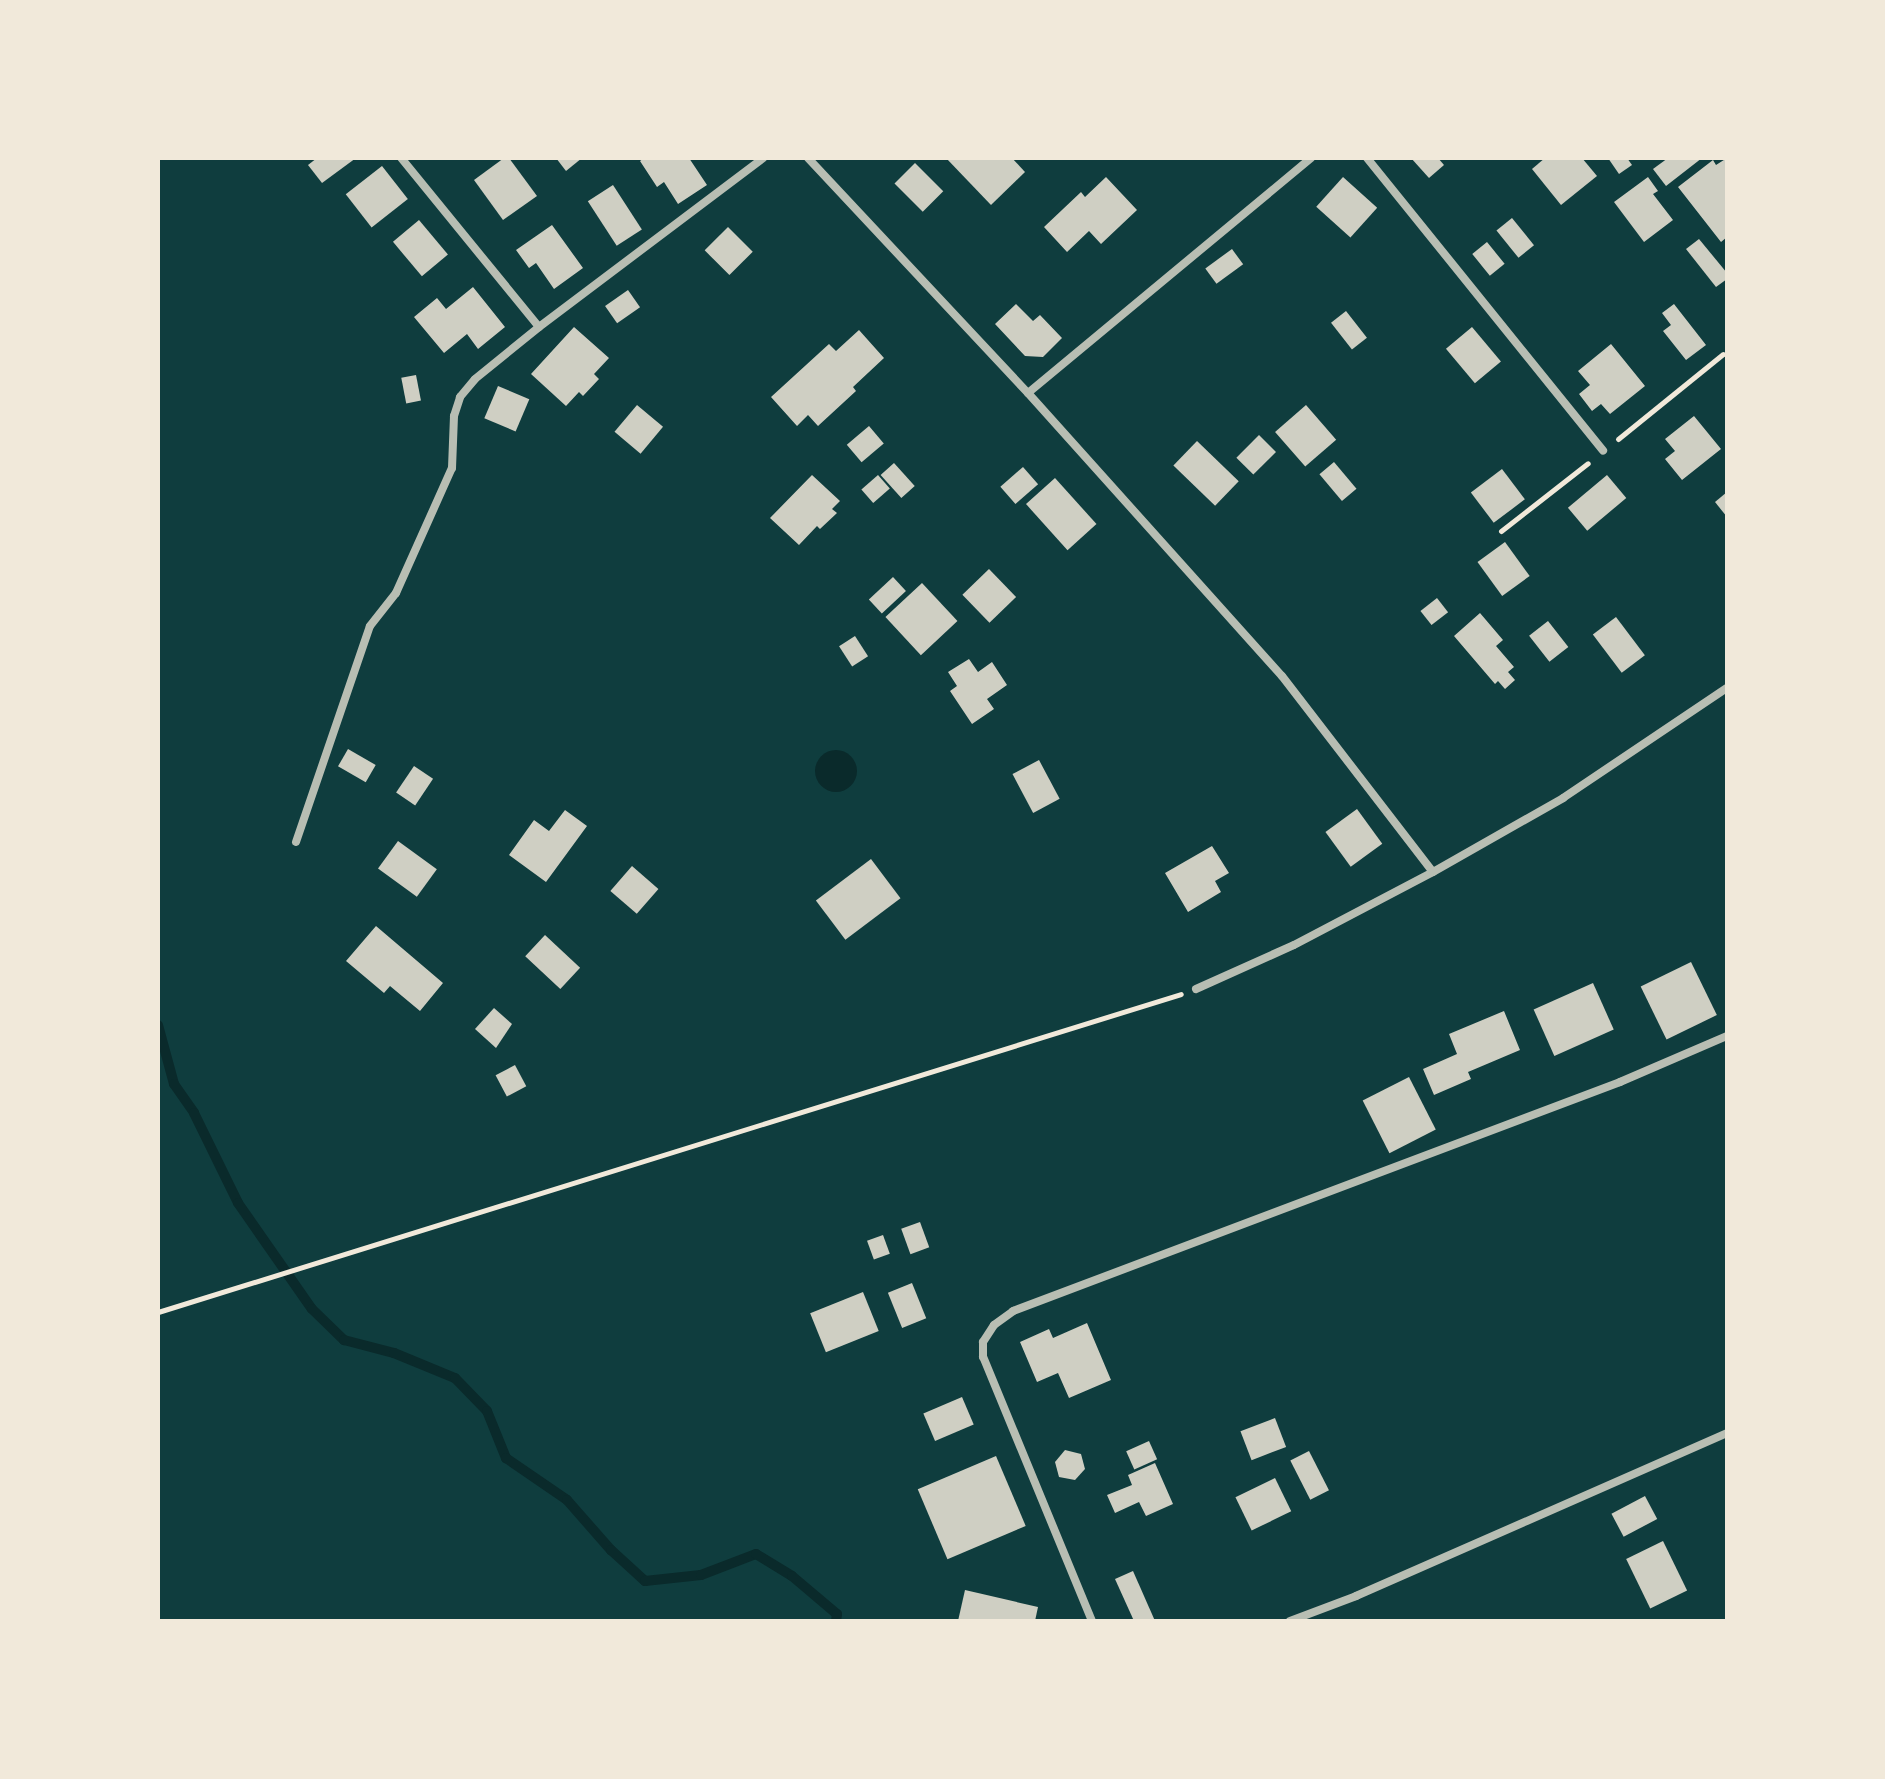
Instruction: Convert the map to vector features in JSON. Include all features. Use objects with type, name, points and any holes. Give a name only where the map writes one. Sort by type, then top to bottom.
[{"type":"street","points":[[401,158],[539,327]]},
{"type":"street","points":[[296,842],[370,626],[396,593],[452,468],[454,416],[460,397],[475,379],[539,327],[763,158]]},
{"type":"street","points":[[808,158],[1028,393],[1282,676],[1433,872]]},
{"type":"street","points":[[1028,393],[1311,158]]},
{"type":"street","points":[[1367,158],[1603,451]]},
{"type":"street","points":[[1196,989],[1294,945],[1433,872],[1563,798],[1727,688]]},
{"type":"street","points":[[1092,1621],[983,1357],[983,1342],[994,1325],[1013,1311],[1620,1082],[1727,1036]]},
{"type":"street","points":[[1290,1621],[1356,1596],[1727,1433]]},
{"type":"path","points":[[158,1312],[1196,989]]},
{"type":"water","points":[[836,750],[851,756],[857,771],[851,786],[836,792],[821,786],[815,771],[821,756]]},
{"type":"building","points":[[317,158],[356,158],[322,183],[308,165]]},
{"type":"building","points":[[504,158],[509,158],[537,196],[503,220],[474,180]]},
{"type":"building","points":[[556,158],[582,158],[566,171]]},
{"type":"building","points":[[644,158],[689,158],[707,185],[678,204],[664,182],[657,187],[640,161]]},
{"type":"building","points":[[946,158],[1012,158],[1025,172],[991,205]]},
{"type":"building","points":[[1411,158],[1438,158],[1444,165],[1429,178]]},
{"type":"building","points":[[1545,158],[1582,158],[1597,176],[1561,205],[1532,169]]},
{"type":"building","points":[[1608,158],[1627,158],[1632,165],[1619,174]]},
{"type":"building","points":[[1668,158],[1702,158],[1666,186],[1653,169]]},
{"type":"building","points":[[1727,158],[1727,237],[1721,242],[1678,187],[1713,160],[1716,165]]},
{"type":"building","points":[[915,163],[943,191],[923,212],[894,184]]},
{"type":"building","points":[[382,166],[408,199],[372,227],[346,194]]},
{"type":"building","points":[[1106,177],[1137,210],[1101,244],[1089,231],[1067,252],[1044,227],[1081,192],[1085,197]]},
{"type":"building","points":[[1343,177],[1377,208],[1350,238],[1316,207]]},
{"type":"building","points":[[1648,177],[1658,191],[1653,194],[1673,220],[1644,242],[1614,202]]},
{"type":"building","points":[[613,185],[642,229],[617,246],[588,201]]},
{"type":"building","points":[[1512,218],[1534,245],[1518,258],[1496,231]]},
{"type":"building","points":[[419,220],[448,254],[422,276],[393,242]]},
{"type":"building","points":[[552,225],[583,268],[554,289],[536,263],[529,268],[516,250]]},
{"type":"building","points":[[728,227],[753,252],[729,275],[705,250]]},
{"type":"building","points":[[1699,239],[1727,273],[1727,279],[1716,287],[1686,249]]},
{"type":"building","points":[[1487,242],[1505,264],[1490,276],[1472,254]]},
{"type":"building","points":[[1232,249],[1243,264],[1216,284],[1205,268]]},
{"type":"building","points":[[473,287],[505,327],[478,349],[467,334],[444,353],[414,317],[437,298],[446,309]]},
{"type":"building","points":[[628,290],[640,307],[617,323],[605,306]]},
{"type":"building","points":[[1016,304],[1033,321],[1040,315],[1062,338],[1043,357],[1025,356],[995,324]]},
{"type":"building","points":[[1674,304],[1706,345],[1686,360],[1663,331],[1671,325],[1662,313]]},
{"type":"building","points":[[1346,311],[1367,338],[1352,349],[1331,323]]},
{"type":"building","points":[[574,327],[609,358],[594,374],[599,379],[583,396],[579,392],[566,406],[531,374]]},
{"type":"building","points":[[1472,327],[1501,361],[1475,383],[1446,349]]},
{"type":"building","points":[[859,330],[884,358],[853,387],[856,391],[818,426],[808,415],[797,426],[771,397],[829,344],[836,351]]},
{"type":"building","points":[[1611,344],[1645,386],[1610,414],[1601,404],[1592,411],[1579,394],[1590,385],[1578,371]]},
{"type":"building","points":[[416,375],[421,401],[406,403],[401,378]]},
{"type":"building","points":[[498,386],[529,399],[516,432],[484,418]]},
{"type":"building","points":[[637,405],[663,427],[641,454],[615,432]]},
{"type":"building","points":[[1306,405],[1336,440],[1305,467],[1275,432]]},
{"type":"building","points":[[1694,416],[1721,449],[1682,480],[1665,459],[1675,451],[1665,439]]},
{"type":"building","points":[[869,426],[884,444],[862,462],[847,445]]},
{"type":"building","points":[[1259,435],[1276,452],[1253,475],[1236,458]]},
{"type":"building","points":[[1197,441],[1239,481],[1215,506],[1173,465]]},
{"type":"building","points":[[1334,462],[1356,489],[1342,501],[1319,474]]},
{"type":"building","points":[[894,463],[915,486],[901,498],[881,475]]},
{"type":"building","points":[[1023,467],[1038,484],[1015,504],[1000,487]]},
{"type":"building","points":[[1502,469],[1525,499],[1494,523],[1471,492]]},
{"type":"building","points":[[812,475],[840,501],[832,509],[837,513],[820,529],[817,526],[799,545],[770,518]]},
{"type":"building","points":[[878,475],[890,489],[873,503],[861,489]]},
{"type":"building","points":[[1607,475],[1626,498],[1587,531],[1568,508]]},
{"type":"building","points":[[1055,478],[1096,524],[1068,550],[1026,504]]},
{"type":"building","points":[[1727,492],[1727,517],[1715,502]]},
{"type":"building","points":[[1505,542],[1530,576],[1502,596],[1477,562]]},
{"type":"building","points":[[989,569],[1016,597],[989,623],[962,595]]},
{"type":"building","points":[[893,577],[906,591],[882,613],[869,600]]},
{"type":"building","points":[[922,583],[957,621],[921,655],[885,617]]},
{"type":"building","points":[[1437,598],[1448,612],[1432,625],[1420,611]]},
{"type":"building","points":[[1480,613],[1503,640],[1496,646],[1514,667],[1508,672],[1515,680],[1505,689],[1498,681],[1495,684],[1454,636]]},
{"type":"building","points":[[1616,617],[1645,655],[1622,673],[1593,634]]},
{"type":"building","points":[[1548,621],[1568,647],[1549,662],[1529,636]]},
{"type":"building","points":[[855,636],[868,656],[852,666],[839,646]]},
{"type":"building","points":[[969,659],[978,672],[992,662],[1007,685],[987,699],[994,709],[972,724],[950,691],[957,686],[948,672]]},
{"type":"building","points":[[348,749],[376,765],[366,782],[338,766]]},
{"type":"building","points":[[1039,760],[1060,799],[1033,813],[1013,774]]},
{"type":"building","points":[[414,766],[433,779],[415,805],[396,793]]},
{"type":"building","points":[[1357,809],[1382,844],[1351,867],[1325,832]]},
{"type":"building","points":[[565,810],[587,826],[546,882],[509,855],[534,820],[549,831]]},
{"type":"building","points":[[398,841],[437,869],[417,897],[378,869]]},
{"type":"building","points":[[1212,846],[1229,873],[1215,881],[1221,892],[1188,912],[1165,873]]},
{"type":"building","points":[[871,859],[900,898],[845,940],[816,901]]},
{"type":"building","points":[[632,866],[658,889],[637,914],[610,891]]},
{"type":"building","points":[[376,926],[443,983],[420,1011],[390,986],[384,993],[346,961]]},
{"type":"building","points":[[545,935],[580,968],[560,989],[525,956]]},
{"type":"building","points":[[1691,962],[1717,1015],[1667,1040],[1641,987]]},
{"type":"building","points":[[1593,983],[1614,1030],[1554,1056],[1534,1009]]},
{"type":"building","points":[[494,1008],[512,1024],[496,1048],[475,1029]]},
{"type":"building","points":[[1504,1011],[1520,1050],[1468,1072],[1471,1079],[1434,1095],[1423,1069],[1457,1054],[1449,1034]]},
{"type":"building","points":[[515,1065],[526,1086],[507,1097],[496,1075]]},
{"type":"building","points":[[1409,1077],[1436,1130],[1389,1153],[1363,1101]]},
{"type":"building","points":[[920,1222],[929,1247],[910,1254],[901,1229]]},
{"type":"building","points":[[883,1235],[890,1254],[874,1260],[867,1241]]},
{"type":"building","points":[[912,1283],[926,1318],[902,1328],[888,1293]]},
{"type":"building","points":[[863,1292],[879,1331],[826,1352],[810,1313]]},
{"type":"building","points":[[1087,1323],[1111,1380],[1069,1398],[1058,1373],[1037,1382],[1020,1342],[1049,1329],[1053,1338]]},
{"type":"building","points":[[962,1397],[974,1425],[935,1441],[923,1413]]},
{"type":"building","points":[[1275,1418],[1286,1447],[1252,1460],[1240,1431]]},
{"type":"building","points":[[1149,1441],[1157,1459],[1134,1469],[1126,1451]]},
{"type":"building","points":[[1065,1450],[1081,1454],[1085,1469],[1075,1480],[1059,1477],[1055,1462]]},
{"type":"building","points":[[1309,1451],[1329,1490],[1310,1500],[1290,1461]]},
{"type":"building","points":[[996,1456],[1026,1526],[947,1559],[918,1489]]},
{"type":"building","points":[[1155,1463],[1173,1504],[1146,1516],[1139,1502],[1115,1513],[1107,1495],[1132,1485],[1128,1475]]},
{"type":"building","points":[[1275,1478],[1291,1511],[1252,1531],[1235,1497]]},
{"type":"building","points":[[1645,1496],[1657,1519],[1624,1537],[1611,1514]]},
{"type":"building","points":[[1663,1541],[1687,1590],[1650,1608],[1626,1559]]},
{"type":"building","points":[[1133,1571],[1155,1621],[1134,1621],[1115,1579]]},
{"type":"building","points":[[965,1590],[1038,1607],[1035,1621],[958,1621]]},
{"type":"waterway","points":[[158,1025],[174,1084],[194,1113],[238,1203],[312,1309],[344,1340],[394,1353],[455,1378],[487,1411],[506,1458],[567,1500],[611,1550],[645,1581],[701,1575],[756,1554],[792,1576],[837,1614],[836,1621]]}]
